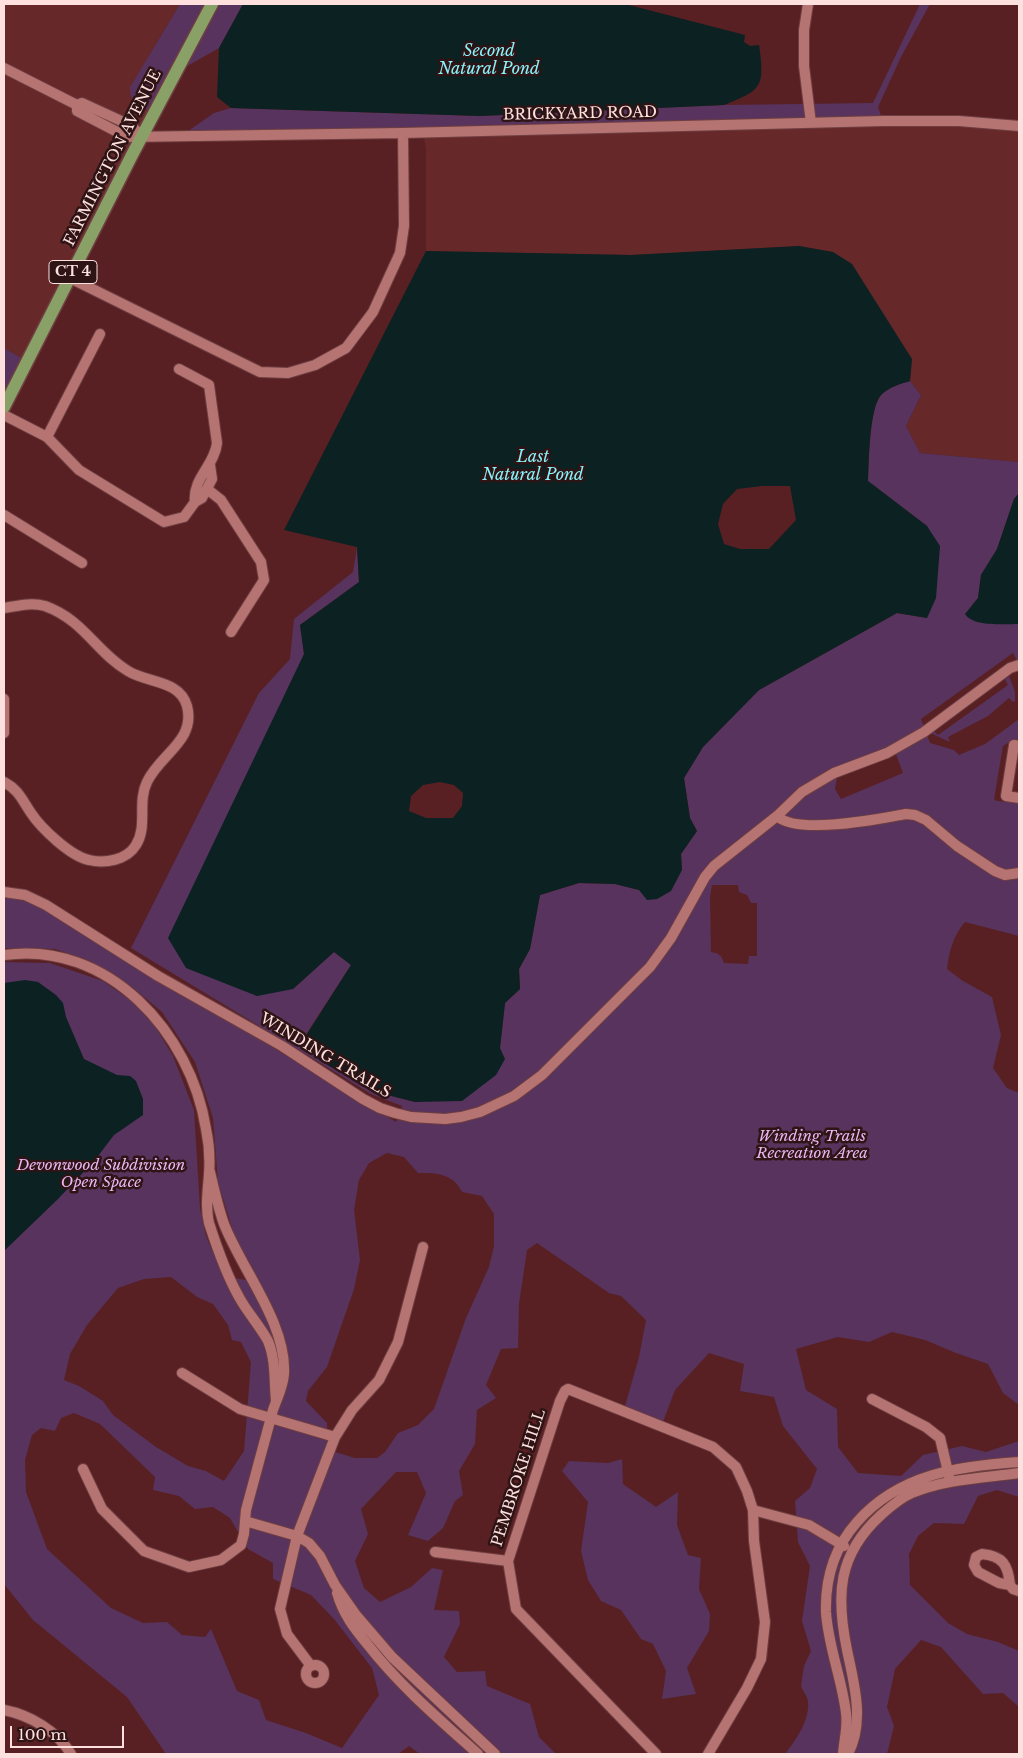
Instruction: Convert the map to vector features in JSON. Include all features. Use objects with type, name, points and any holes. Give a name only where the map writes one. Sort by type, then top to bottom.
[{"type":"main road","name":"FARMINGTON AVENUE","points":[[4,407],[142,136],[212,4]]},
{"type":"street","points":[[808,4],[804,30],[804,66],[812,123]]},
{"type":"street","points":[[4,68],[77,105],[82,103],[130,125],[142,136]]},
{"type":"street","name":"BRICKYARD ROAD","points":[[142,136],[402,133],[959,121],[1019,126]]},
{"type":"street","points":[[70,278],[260,372],[288,373],[315,365],[346,348],[367,322],[384,292],[400,253],[404,226],[402,133]]},
{"type":"street","points":[[47,437],[100,334]]},
{"type":"street","points":[[179,369],[209,385],[217,443],[210,465],[198,483],[194,497],[195,502]]},
{"type":"street","points":[[4,415],[47,437],[79,470],[164,522],[184,517],[195,502],[202,498],[212,478],[210,465]]},
{"type":"street","points":[[207,489],[221,500],[261,562],[264,580],[231,632]]},
{"type":"street","points":[[4,515],[82,563]]},
{"type":"street","points":[[4,608],[29,604],[44,606],[61,614],[78,625],[112,660],[128,672],[171,686],[184,696],[188,708],[189,723],[184,736],[157,766],[146,783],[142,798],[142,832],[136,846],[124,857],[106,862],[87,860],[64,847],[44,830],[30,812],[21,795],[4,782]]},
{"type":"street","name":"WINDING TRAILS","points":[[4,892],[25,895],[46,905],[158,976],[282,1046],[380,1108],[411,1117],[445,1119],[461,1117],[480,1112],[514,1096],[542,1074],[650,967],[671,938],[708,872],[777,816],[802,792],[834,772],[887,753],[924,732],[1010,668],[1019,665]]},
{"type":"street","points":[[4,699],[4,733]]},
{"type":"street","points":[[1019,746],[1014,745],[1006,796],[1019,798]]},
{"type":"street","points":[[777,816],[785,821],[832,825],[906,814],[915,815],[926,820],[958,846],[995,871],[1005,875],[1019,873]]},
{"type":"street","points":[[4,955],[39,953],[62,957],[83,964],[107,976],[127,989],[156,1018],[178,1047],[202,1107],[207,1130],[210,1172],[207,1201],[208,1220],[221,1258],[239,1296],[268,1342],[274,1368],[276,1401]]},
{"type":"street","points":[[83,1469],[102,1509],[144,1551],[189,1567],[221,1560],[241,1545],[246,1510],[271,1417],[282,1390],[284,1374],[283,1357],[279,1337],[224,1224],[210,1172]]},
{"type":"street","points":[[311,1666],[287,1634],[280,1609],[298,1536],[335,1437],[352,1410],[379,1380],[398,1342],[424,1246]]},
{"type":"street","points":[[182,1372],[240,1408],[335,1437]]},
{"type":"street","name":"PEMBROKE HILL","points":[[656,1754],[516,1609],[508,1561],[560,1401],[568,1389],[713,1447],[736,1467],[747,1491],[753,1510],[754,1541],[765,1622],[761,1659],[748,1688],[708,1754]]},
{"type":"street","points":[[872,1399],[926,1427],[940,1438],[950,1482]]},
{"type":"street","points":[[843,1754],[846,1713],[826,1613],[828,1584],[832,1564],[840,1543],[868,1509],[890,1492],[917,1480],[948,1471],[1019,1462]]},
{"type":"street","points":[[848,1754],[855,1733],[857,1697],[840,1608],[845,1569],[852,1551],[868,1527],[892,1505],[911,1494],[950,1482],[1019,1473]]},
{"type":"street","points":[[753,1510],[809,1525],[852,1551]]},
{"type":"street","points":[[245,1521],[298,1536],[309,1543],[320,1556],[334,1584],[342,1608],[353,1626],[384,1665],[410,1693],[478,1754]]},
{"type":"street","points":[[435,1552],[508,1561]]},
{"type":"street","points":[[334,1584],[356,1615],[392,1657],[496,1754]]},
{"type":"street","points":[[1010,1585],[1019,1591]]},
{"type":"street","points":[[4,1710],[14,1712],[47,1728],[71,1754]]},
{"type":"shaded area","points":[[4,4],[180,4],[130,87],[154,113],[27,361],[4,348]]},
{"type":"shaded area","points":[[811,123],[1019,126],[1019,462],[920,453],[906,426],[921,395],[910,381],[912,359],[833,252],[799,246],[631,255],[426,251],[426,149],[423,133]]},
{"type":"green space","points":[[180,4],[243,4],[219,48],[175,73],[154,113],[134,101],[130,93],[130,87]]},
{"type":"green space","points":[[920,4],[930,4],[901,57],[878,107],[883,121],[181,136],[214,113],[231,108],[480,116],[724,105],[873,103]]},
{"type":"green space","points":[[4,348],[27,361],[4,407]]},
{"type":"green space","points":[[910,381],[921,395],[906,426],[920,453],[1019,462],[1019,493],[1014,499],[997,549],[981,575],[978,598],[972,605],[977,622],[1019,624],[1019,664],[1013,653],[921,719],[930,743],[954,750],[959,755],[985,744],[1019,719],[1019,743],[1011,741],[1003,746],[994,799],[997,801],[1019,803],[1019,936],[965,922],[952,944],[947,969],[963,981],[992,997],[1001,1035],[993,1068],[1007,1088],[1019,1093],[1019,1405],[1003,1393],[988,1364],[925,1340],[892,1332],[869,1342],[838,1337],[796,1349],[806,1390],[837,1409],[838,1447],[858,1473],[901,1476],[923,1455],[962,1446],[986,1452],[1019,1441],[1019,1497],[997,1490],[978,1496],[964,1524],[934,1523],[918,1536],[909,1554],[910,1585],[948,1623],[967,1634],[998,1642],[1019,1651],[1019,1707],[1003,1693],[983,1694],[941,1647],[921,1640],[895,1669],[887,1707],[894,1726],[887,1754],[785,1754],[798,1736],[807,1715],[808,1701],[801,1686],[804,1666],[811,1651],[802,1621],[810,1566],[798,1542],[795,1501],[810,1488],[817,1469],[783,1426],[774,1397],[740,1391],[744,1364],[709,1353],[675,1390],[663,1422],[625,1406],[639,1357],[646,1320],[621,1296],[609,1293],[537,1243],[527,1250],[519,1304],[518,1348],[501,1349],[486,1385],[496,1398],[477,1410],[475,1444],[459,1471],[463,1495],[455,1501],[443,1528],[428,1541],[408,1535],[426,1493],[417,1472],[396,1472],[361,1509],[368,1534],[355,1561],[364,1588],[380,1602],[411,1587],[432,1568],[443,1570],[434,1610],[459,1611],[460,1624],[444,1657],[457,1672],[485,1671],[487,1686],[530,1704],[539,1737],[556,1754],[420,1754],[409,1746],[398,1754],[166,1754],[127,1697],[33,1620],[4,1584],[4,962],[50,963],[103,981],[133,1002],[156,1028],[173,1056],[194,1110],[200,1208],[206,1236],[223,1276],[257,1282],[233,1231],[218,1182],[213,1118],[195,1062],[162,1012],[132,987],[90,961],[55,949],[4,948],[4,899],[13,897],[27,899],[396,1122],[402,1106],[371,1094],[131,948],[259,693],[290,659],[294,619],[353,572],[357,547],[359,582],[300,625],[304,654],[293,989],[334,952],[351,965],[305,1036],[319,1060],[373,1091],[415,1102],[500,1048],[505,1003],[520,989],[519,969],[530,949],[540,895],[579,883],[615,884],[639,890],[682,870],[681,854],[697,831],[690,818],[684,778],[703,747],[759,690],[897,613],[927,618],[927,526],[868,481],[872,422],[878,400],[888,389]],"holes":[[[896,754],[903,773],[841,799],[835,789],[837,778]],[[712,885],[738,885],[739,892],[747,895],[751,903],[757,903],[757,956],[749,956],[748,964],[724,963],[719,955],[711,952],[710,897]],[[387,1153],[404,1157],[418,1173],[443,1175],[454,1181],[462,1192],[482,1196],[494,1214],[494,1246],[489,1267],[466,1318],[434,1409],[418,1425],[398,1433],[385,1452],[377,1458],[355,1458],[335,1452],[327,1443],[327,1423],[306,1401],[308,1391],[327,1367],[354,1289],[360,1260],[354,1210],[359,1180],[369,1163]],[[171,1277],[197,1297],[213,1304],[228,1325],[232,1340],[241,1342],[251,1362],[244,1451],[224,1481],[206,1471],[188,1466],[156,1447],[113,1415],[103,1401],[79,1386],[64,1380],[70,1354],[87,1325],[118,1288],[144,1279]],[[74,1413],[100,1424],[155,1477],[153,1490],[179,1496],[195,1509],[213,1507],[230,1518],[248,1549],[273,1563],[273,1579],[311,1595],[334,1619],[372,1668],[379,1695],[342,1748],[306,1733],[266,1720],[259,1700],[237,1691],[211,1629],[205,1637],[182,1635],[167,1622],[143,1623],[111,1608],[47,1549],[26,1492],[25,1460],[32,1435],[41,1428],[55,1431],[61,1418]]]},
{"type":"green space","points":[[1009,676],[1015,692],[1015,701],[1013,702],[1009,698],[988,716],[948,737],[950,742],[930,733],[933,730],[938,735],[1008,685],[1005,679]]},
{"type":"green space","points":[[622,1459],[623,1484],[656,1507],[678,1492],[677,1525],[688,1555],[701,1558],[699,1589],[710,1614],[709,1631],[687,1668],[696,1694],[662,1699],[666,1671],[653,1644],[641,1639],[621,1610],[601,1601],[588,1580],[581,1551],[588,1502],[562,1471],[569,1461],[608,1463]]},
{"type":"water","name":"Second Natural Pond","points":[[243,4],[625,4],[745,35],[744,42],[750,46],[759,45],[761,78],[753,90],[724,105],[480,116],[231,108],[217,97],[219,48]]},
{"type":"water","name":"Last Natural Pond","points":[[799,246],[833,252],[852,264],[912,359],[910,381],[888,389],[878,400],[874,410],[868,481],[927,526],[940,546],[936,598],[927,618],[897,613],[759,690],[703,747],[684,778],[690,818],[697,831],[681,854],[682,870],[671,891],[657,899],[647,900],[639,890],[615,884],[579,883],[540,895],[530,949],[519,969],[520,989],[505,1003],[500,1048],[505,1059],[496,1075],[462,1101],[415,1102],[372,1091],[319,1060],[305,1037],[351,965],[334,952],[293,989],[257,996],[186,968],[168,938],[304,654],[300,625],[359,582],[357,547],[284,530],[426,251],[631,255]],"holes":[[[762,486],[790,486],[796,520],[769,549],[740,549],[724,544],[718,524],[723,504],[737,489]],[[440,782],[454,785],[463,793],[462,806],[453,818],[426,818],[409,811],[411,796],[423,785]]]},
{"type":"water","points":[[1019,493],[1019,624],[990,624],[975,621],[965,614],[978,598],[981,575],[997,549],[1014,499]]},
{"type":"water","points":[[25,980],[38,982],[56,995],[63,1003],[66,1017],[84,1059],[117,1075],[130,1076],[136,1081],[143,1099],[143,1115],[114,1135],[95,1160],[4,1251],[4,983]]},
{"type":"park label","name":"Winding Trails Recreation Area","points":[[812,1146]]},
{"type":"park label","name":"Devonwood Subdivision Open Space","points":[[101,1174]]}]
